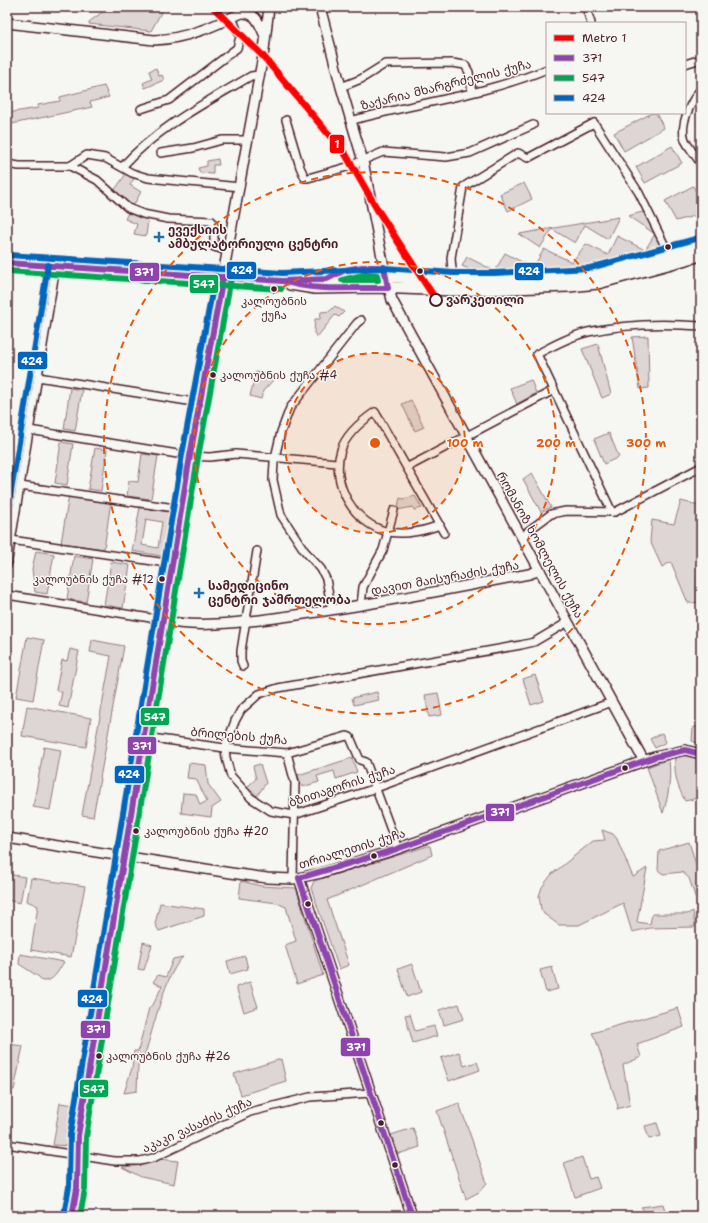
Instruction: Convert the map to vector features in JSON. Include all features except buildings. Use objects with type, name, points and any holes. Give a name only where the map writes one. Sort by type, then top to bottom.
[{"type":"main road","points":[[7,263],[282,281],[386,276],[453,281],[494,281],[578,278],[605,273],[670,256],[701,246]]},
{"type":"main road","points":[[282,281],[296,286],[315,288],[492,290],[591,285],[635,275],[701,255]]},
{"type":"street","points":[[7,23],[154,40],[191,35],[254,7]]},
{"type":"street","points":[[72,1216],[77,1188],[78,1136],[190,456],[240,187],[269,7]]},
{"type":"street","name":"რომანოზ ხომლელის ქუჩა","points":[[320,7],[340,87],[363,161],[388,288],[392,300],[644,761]]},
{"type":"street","points":[[586,7],[591,22]]},
{"type":"street","points":[[241,13],[249,13],[256,18],[265,37]]},
{"type":"street","points":[[141,109],[169,100],[237,48],[240,37],[232,17]]},
{"type":"street","points":[[686,64],[701,59]]},
{"type":"street","points":[[340,87],[361,79],[385,64],[452,63],[465,65],[469,72],[472,92]]},
{"type":"street","name":"ზაქარია მხარგრძელის ქუჩა","points":[[350,121],[472,92],[533,75],[546,69]]},
{"type":"street","points":[[122,167],[152,139],[186,113],[251,76],[259,75]]},
{"type":"street","points":[[701,90],[691,105],[683,132],[685,140],[701,164]]},
{"type":"street","points":[[286,120],[300,167],[306,178],[347,167],[383,152],[446,157],[470,153],[533,125]]},
{"type":"street","points":[[453,281],[451,258],[463,187],[518,153],[528,158],[594,123],[639,193],[670,256]]},
{"type":"street","points":[[161,153],[193,148],[222,140],[248,140]]},
{"type":"street","points":[[70,166],[87,155],[104,158],[132,173],[148,178],[240,187]]},
{"type":"street","points":[[7,164],[19,166],[70,166],[97,180],[128,208],[143,214],[175,220],[212,221],[214,225],[214,247],[227,251]]},
{"type":"street","points":[[7,566],[56,266]]},
{"type":"street","points":[[276,457],[275,450],[290,408],[357,323],[361,320],[293,409],[279,452],[274,462],[272,480],[274,493],[281,515],[304,550],[320,569],[326,579],[332,610]]},
{"type":"street","points":[[612,512],[537,354],[587,332],[617,328],[676,325],[701,326]]},
{"type":"street","points":[[38,377],[200,403]]},
{"type":"street","points":[[408,467],[466,435],[554,390]]},
{"type":"street","points":[[440,525],[418,532],[388,532],[373,526],[353,509],[340,484],[337,463],[341,448],[348,437],[364,419],[375,412],[408,467],[440,525],[444,533]]},
{"type":"street","points":[[29,430],[190,456],[210,457],[236,454],[337,463]]},
{"type":"street","points":[[523,539],[528,531],[542,520],[560,511],[617,511],[701,467]]},
{"type":"street","points":[[20,486],[182,509]]},
{"type":"street","points":[[361,605],[362,587],[383,550],[394,510]]},
{"type":"street","points":[[11,540],[173,564]]},
{"type":"street","points":[[243,666],[241,656],[257,551]]},
{"type":"street","name":"დავით მაისურაძის ქუჩა","points":[[164,620],[197,624],[246,622],[361,605],[529,574],[540,570]]},
{"type":"street","points":[[7,595],[164,620]]},
{"type":"street","name":"ბზითაგორის ქუჩა","points":[[568,622],[534,642],[278,688],[259,694],[241,710],[235,721],[225,748],[227,767],[231,776],[242,790],[264,808],[278,813],[294,815],[376,788],[612,702]]},
{"type":"street","name":"ბრილების ქუჩა","points":[[144,737],[225,748],[288,753],[347,736],[350,737],[360,760],[366,762],[398,849]]},
{"type":"street","points":[[644,761],[684,750],[701,754]]},
{"type":"street","points":[[288,753],[295,783],[294,815],[296,878],[412,1216]]},
{"type":"street","name":"თრიალეთის ქუჩა","points":[[7,838],[124,855],[231,873],[296,878],[398,849],[644,761]]},
{"type":"street","name":"აკაკი ვასაძის ქუჩა","points":[[7,1144],[114,1161],[140,1161],[157,1156],[250,1112],[315,1096],[347,1096],[371,1093]]},
{"type":"shaded area","points":[[109,7],[164,7],[151,31],[89,24],[89,22]]},
{"type":"shaded area","points":[[156,68],[159,76],[162,75],[164,80],[145,88],[143,83],[152,79],[149,71]]},
{"type":"shaded area","points":[[104,86],[109,97],[90,102],[92,107],[7,125],[7,113],[38,108],[38,105],[60,101],[60,97]]},
{"type":"shaded area","points":[[650,114],[657,114],[664,128],[624,151],[614,133]]},
{"type":"shaded area","points":[[672,146],[682,163],[645,183],[636,167]]},
{"type":"shaded area","points":[[218,159],[219,165],[213,165],[213,174],[200,173],[198,168],[207,166],[207,161]]},
{"type":"shaded area","points":[[126,174],[135,177],[130,185],[141,192],[133,206],[127,204],[114,191]]},
{"type":"shaded area","points":[[524,183],[532,199],[508,211],[500,194]]},
{"type":"shaded area","points":[[693,186],[701,201],[701,214],[676,221],[665,201]]},
{"type":"shaded area","points":[[129,211],[148,219],[146,236],[134,234],[137,224],[125,219]]},
{"type":"shaded area","points":[[646,211],[663,247],[662,249],[589,269],[470,276],[469,269],[462,266],[467,257],[495,271],[505,253],[533,268],[544,249],[572,262],[586,244],[608,255],[617,236],[645,250],[655,234],[628,216]]},
{"type":"shaded area","points":[[619,217],[608,239],[585,225],[575,243],[552,229],[540,248],[519,234]]},
{"type":"shaded area","points":[[335,306],[344,312],[339,317],[335,315],[317,337],[314,333],[315,319],[320,319],[321,312],[330,311]]},
{"type":"shaded area","points":[[648,336],[649,388],[640,389],[632,337]]},
{"type":"shaded area","points":[[598,344],[611,394],[602,398],[582,349]]},
{"type":"shaded area","points":[[256,372],[277,376],[263,391],[261,399],[250,396]]},
{"type":"shaded area","points":[[531,380],[536,393],[517,404],[510,388]]},
{"type":"shaded area","points":[[70,388],[82,390],[75,431],[64,429]]},
{"type":"shaded area","points":[[411,400],[424,427],[415,431],[402,404]]},
{"type":"shaded area","points":[[609,433],[619,457],[604,464],[594,439]]},
{"type":"shaded area","points":[[61,442],[73,444],[67,485],[55,483]]},
{"type":"shaded area","points":[[95,448],[107,450],[101,491],[88,489]]},
{"type":"shaded area","points":[[142,454],[158,456],[151,499],[127,496],[129,481],[138,482]]},
{"type":"shaded area","points":[[532,473],[551,507],[541,512],[523,479]]},
{"type":"shaded area","points":[[69,495],[111,501],[104,549],[61,543]]},
{"type":"shaded area","points":[[415,496],[422,508],[414,510],[413,507],[397,510],[400,498],[403,499]]},
{"type":"shaded area","points":[[681,501],[701,506],[701,602],[688,603],[671,562],[662,567],[650,541],[652,520],[674,524]]},
{"type":"shaded area","points":[[140,507],[174,513],[167,557],[132,551]],"holes":[[[146,519],[162,522],[158,548],[142,545]]]},
{"type":"shaded area","points":[[36,551],[54,554],[47,594],[35,592],[32,569]]},
{"type":"shaded area","points":[[74,556],[93,559],[86,602],[67,599]]},
{"type":"shaded area","points":[[111,562],[130,565],[123,608],[104,605]]},
{"type":"shaded area","points":[[27,637],[44,640],[33,700],[16,697]]},
{"type":"shaded area","points":[[92,640],[124,646],[93,817],[82,815],[111,656],[90,652]]},
{"type":"shaded area","points":[[70,649],[79,651],[68,708],[59,706],[62,692],[56,690],[62,660],[67,661]]},
{"type":"shaded area","points":[[535,675],[544,701],[531,705],[523,679]]},
{"type":"shaded area","points":[[377,692],[379,700],[354,705],[352,698]]},
{"type":"shaded area","points":[[438,693],[442,715],[429,717],[425,695]]},
{"type":"shaded area","points":[[27,706],[91,718],[86,747],[22,736]]},
{"type":"shaded area","points":[[701,725],[701,744],[692,741],[693,728]]},
{"type":"shaded area","points":[[662,733],[666,742],[655,748],[650,739]]},
{"type":"shaded area","points":[[44,747],[61,750],[50,810],[33,807]]},
{"type":"shaded area","points":[[690,755],[701,760],[701,797],[685,801],[678,785],[675,770],[675,757]]},
{"type":"shaded area","points":[[352,758],[357,772],[336,779],[334,771],[317,776],[319,782],[302,787],[298,775]]},
{"type":"shaded area","points":[[669,759],[669,786],[663,813],[647,767]]},
{"type":"shaded area","points":[[189,763],[206,765],[208,784],[221,802],[212,808],[211,817],[181,813],[183,793],[196,794],[200,805],[207,801],[196,779],[187,778]]},
{"type":"shaded area","points":[[260,764],[266,783],[257,796],[248,786],[256,779],[253,766]]},
{"type":"shaded area","points":[[602,830],[613,834],[617,839],[633,877],[647,868],[637,922],[650,924],[652,914],[687,914],[693,911],[695,927],[650,928],[632,932],[623,903],[579,925],[559,925],[544,914],[541,909],[539,896],[542,887],[552,874],[593,841],[605,840]]},
{"type":"shaded area","points":[[689,842],[699,874],[701,873],[701,915],[689,878],[682,872],[663,874],[658,870],[659,851]]},
{"type":"shaded area","points":[[430,846],[432,855],[327,900],[349,965],[339,969],[311,888],[314,881]]},
{"type":"shaded area","points":[[7,874],[25,877],[20,903],[7,900]]},
{"type":"shaded area","points":[[31,878],[85,886],[71,957],[31,950],[38,906],[27,901]]},
{"type":"shaded area","points":[[241,881],[261,886],[296,888],[323,975],[297,984],[285,945],[296,941],[286,907],[277,903],[239,898]]},
{"type":"shaded area","points":[[160,903],[204,909],[204,916],[159,931],[155,924]]},
{"type":"shaded area","points":[[143,942],[152,945],[144,970],[138,969]]},
{"type":"shaded area","points":[[20,954],[64,962],[53,978],[42,981],[39,977],[19,964]]},
{"type":"shaded area","points":[[245,956],[248,969],[230,974],[227,961]]},
{"type":"shaded area","points":[[183,957],[178,963],[168,982],[146,1051],[138,1065],[137,1091],[124,1093],[132,1068],[134,1051],[138,1051],[149,1008],[154,1003],[162,986],[153,982],[158,975],[166,977],[173,959]]},
{"type":"shaded area","points":[[412,964],[421,992],[407,997],[398,969]]},
{"type":"shaded area","points":[[552,967],[558,989],[546,992],[540,970]]},
{"type":"shaded area","points":[[250,982],[258,1007],[244,1012],[236,987]]},
{"type":"shaded area","points":[[459,1004],[464,1019],[444,1025],[439,1010]]},
{"type":"shaded area","points":[[678,1008],[684,1027],[637,1044],[641,1057],[623,1065],[630,1105],[617,1109],[618,1106],[596,1040],[592,1033]]},
{"type":"shaded area","points":[[410,1014],[415,1031],[434,1026],[437,1036],[413,1043],[405,1015]]},
{"type":"shaded area","points":[[7,1044],[23,1046],[14,1090],[7,1089]]},
{"type":"shaded area","points":[[459,1052],[464,1066],[477,1062],[480,1070],[449,1081],[441,1058]]},
{"type":"shaded area","points":[[281,1059],[286,1081],[241,1095],[234,1074]]},
{"type":"shaded area","points":[[60,1103],[75,1105],[70,1146],[53,1145]]},
{"type":"shaded area","points":[[459,1103],[487,1183],[479,1192],[466,1199],[437,1111]]},
{"type":"shaded area","points":[[657,1123],[661,1136],[649,1139],[645,1126]]},
{"type":"shaded area","points":[[413,1128],[420,1147],[398,1154],[391,1135]]},
{"type":"shaded area","points":[[582,1157],[589,1179],[596,1177],[600,1188],[575,1197],[564,1163]]},
{"type":"shaded area","points":[[159,1159],[178,1161],[174,1184],[141,1177],[122,1167],[144,1165]]},
{"type":"shaded area","points":[[663,1204],[666,1214],[649,1216],[641,1207]]},
{"type":"metro line","name":"1","points":[[213,7],[263,56],[346,155],[377,209],[436,300]]},
{"type":"transit line","name":"424","points":[[8,255],[282,273],[385,268],[453,273],[494,273],[590,268],[699,238]]},
{"type":"transit line","name":"371","points":[[7,263],[282,281]]},
{"type":"transit line","name":"424","points":[[7,516],[48,265]]},
{"type":"transit line","name":"371","points":[[362,267],[384,267],[388,288],[321,288],[308,287],[282,281],[327,279],[345,270],[362,267]]},
{"type":"transit line","name":"547","points":[[7,271],[281,289]]},
{"type":"transit line","name":"547","points":[[363,275],[377,275],[378,280],[342,280],[363,275]]},
{"type":"transit line","name":"424","points":[[64,1215],[69,1187],[70,1135],[182,455],[215,276]]},
{"type":"transit line","name":"371","points":[[72,1216],[77,1188],[78,1136],[190,456],[223,277]]},
{"type":"transit line","name":"547","points":[[80,1216],[85,1189],[86,1137],[198,457],[231,278]]},
{"type":"transit line","name":"371","points":[[299,878],[391,851],[655,757],[685,750],[701,754]]},
{"type":"transit line","name":"371","points":[[299,878],[412,1216]]},
{"type":"place","name":"ევექსიის ამბულატორიული ცენტრი","points":[[159,237]]},
{"type":"place","name":"კალოუბნის ქუჩა","points":[[274,289]]},
{"type":"place","name":"ვარკეთილი","points":[[436,300]]},
{"type":"place","name":"კალოუბნის ქუჩა #4","points":[[213,375]]},
{"type":"place","name":"კალოუბნის ქუჩა #12","points":[[162,579]]},
{"type":"place","name":"სამედიცინო ცენტრი ჯამრთელობა","points":[[199,593]]},
{"type":"place","name":"კალოუბნის ქუჩა #20","points":[[136,831]]},
{"type":"place","name":"კალოუბნის ქუჩა #26","points":[[99,1056]]}]
